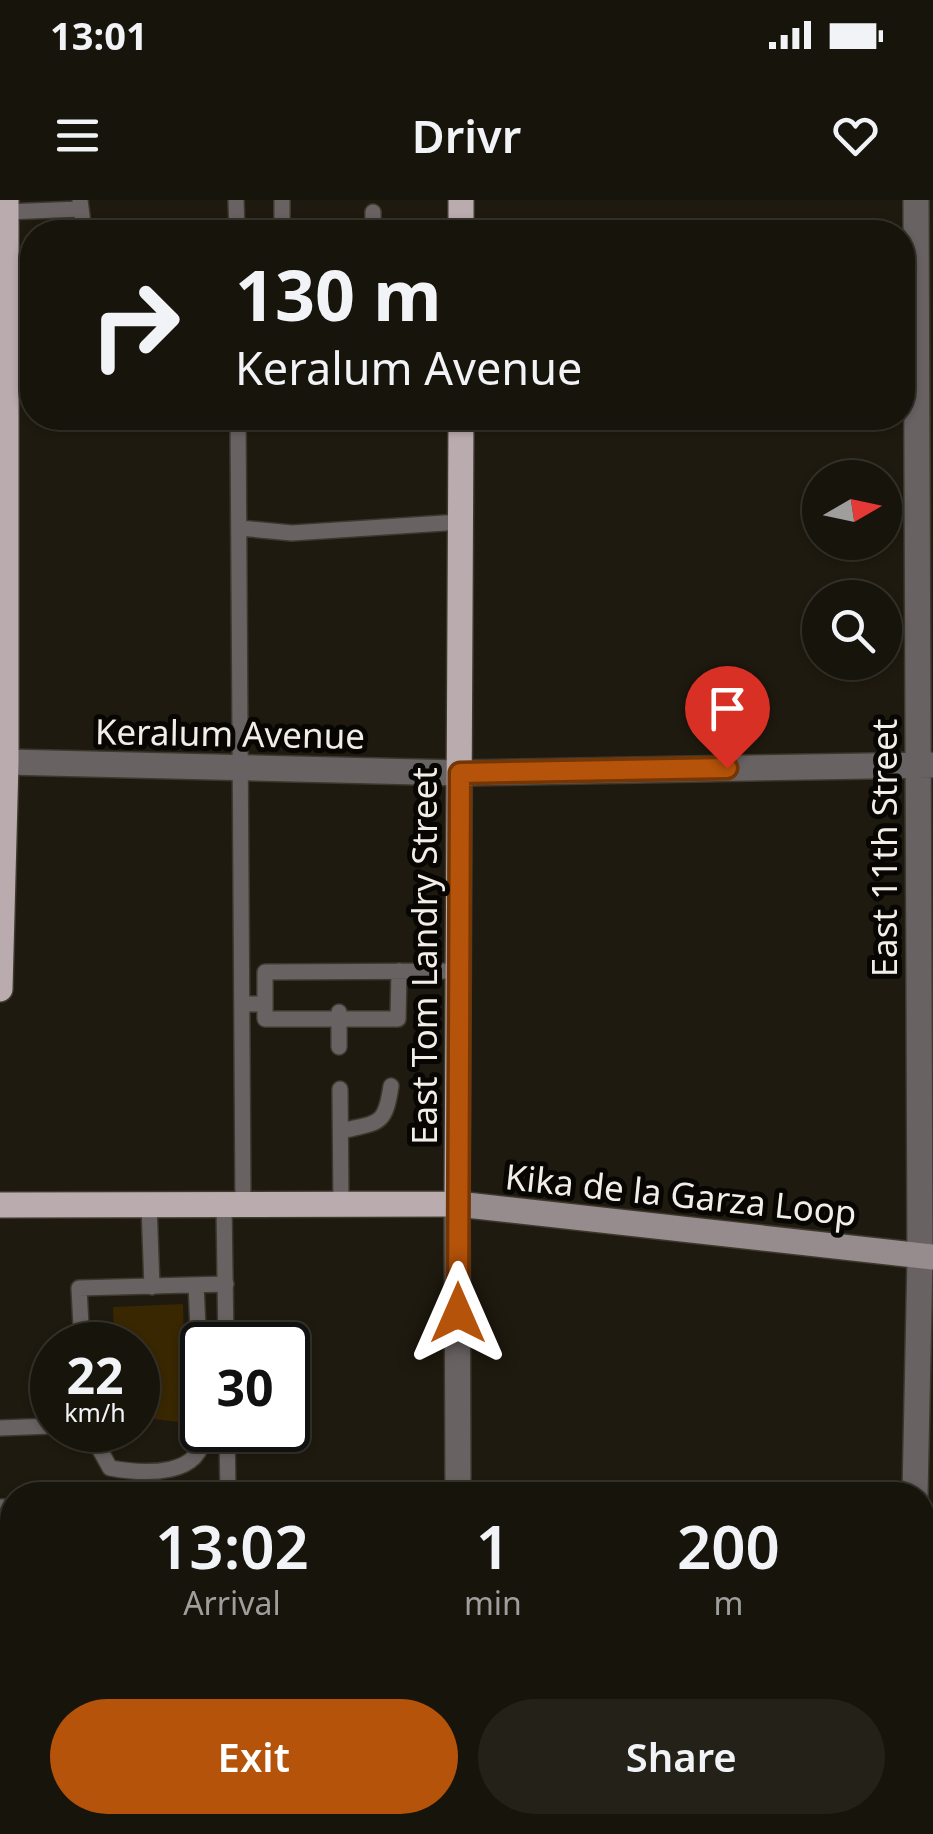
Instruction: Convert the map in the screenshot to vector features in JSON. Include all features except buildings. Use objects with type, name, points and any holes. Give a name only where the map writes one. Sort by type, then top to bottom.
[{"type":"main road","points":[[0,990],[6,762],[2,294],[6,206]]},
{"type":"main road","name":"East Tom Landry Street","points":[[457,1204],[461,430]]},
{"type":"main road","name":"Kika de la Garza Loop","points":[[0,1205],[457,1204]]},
{"type":"street","name":"East 11th Street","points":[[916,200],[926,765],[927,1257],[916,1482]]},
{"type":"street","name":"Keralum Avenue","points":[[6,762],[460,773],[926,765]]},
{"type":"street","name":"Kika de la Garza Loop","points":[[457,1204],[927,1257]]},
{"type":"street","name":"East Tom Landry Street","points":[[457,1204],[458,1482]]},
{"type":"lane","points":[[6,206],[80,204]]},
{"type":"lane","points":[[373,212],[373,220]]},
{"type":"lane","points":[[226,1322],[242,1004],[238,430]]},
{"type":"lane","points":[[240,528],[292,533],[460,522]]},
{"type":"lane","points":[[399,971],[397,1026],[371,1016],[265,1020],[265,972],[302,978],[370,978],[399,971],[458,970]]},
{"type":"lane","points":[[242,1004],[266,1004]]},
{"type":"lane","points":[[339,1015],[339,1047]]},
{"type":"lane","points":[[341,1132],[378,1122],[387,1112],[390,1086]]},
{"type":"lane","points":[[340,1089],[342,1206]]},
{"type":"lane","points":[[149,1205],[152,1287]]},
{"type":"lane","points":[[81,1322],[79,1288],[226,1284]]},
{"type":"lane","points":[[196,1285],[198,1322]]},
{"type":"lane","points":[[0,1428],[30,1427]]},
{"type":"lane","points":[[101,1452],[110,1468],[129,1472],[181,1468],[199,1452]]},
{"type":"lane","points":[[228,1452],[228,1482]]},
{"type":"route","points":[[458,1313],[460,773],[727,768]]}]
